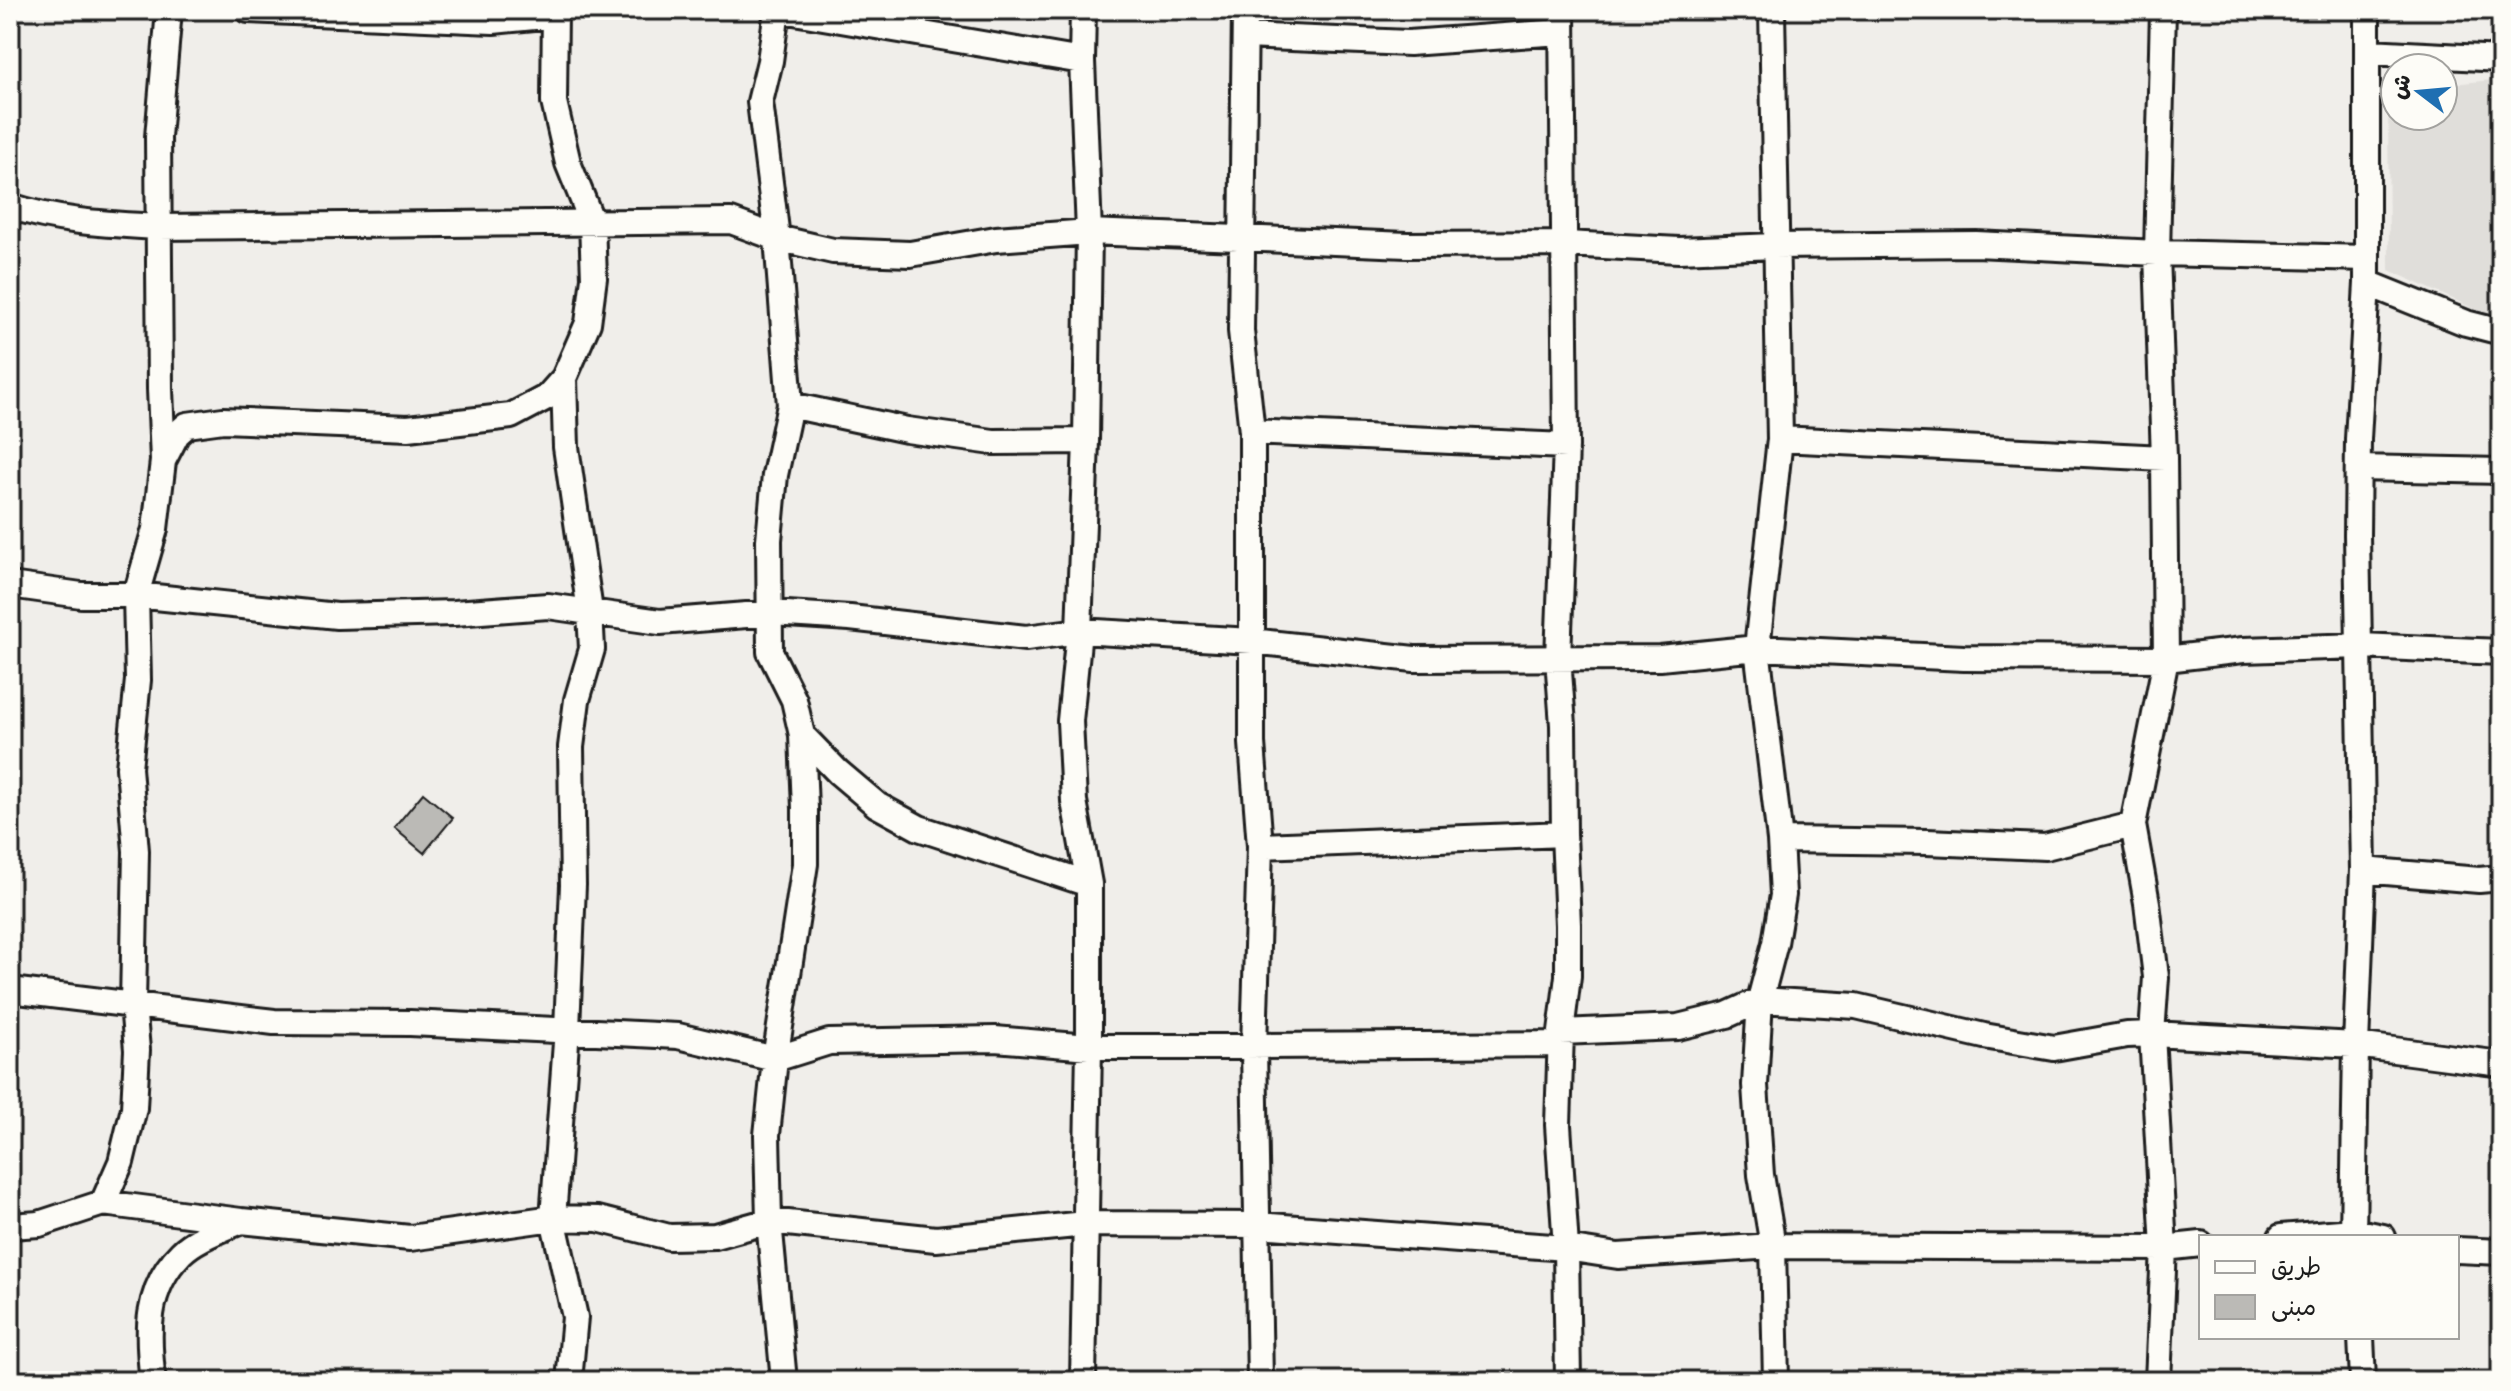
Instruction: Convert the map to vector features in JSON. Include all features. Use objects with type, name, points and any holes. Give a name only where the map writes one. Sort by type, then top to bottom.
[{"type":"street","points":[[103,1203],[121,1162],[134,1108],[137,1050],[133,1004],[136,851],[129,768],[138,680],[136,595],[155,529],[163,461],[158,137],[169,10]]},
{"type":"street","points":[[163,461],[177,434],[187,425],[223,420],[408,428],[511,416],[547,397],[564,378],[588,323],[594,278],[592,222],[568,163],[554,102],[555,12],[493,21],[248,10]]},
{"type":"street","points":[[784,1381],[769,1221],[767,1135],[775,1059],[805,864],[802,735],[794,700],[770,652],[769,540],[775,475],[790,405],[777,238],[760,102],[779,10],[1082,61]]},
{"type":"street","points":[[1083,10],[1089,232],[1086,441],[1079,631],[1070,721],[1074,801],[1089,884],[1083,1381]]},
{"type":"street","points":[[1245,10],[1241,331],[1252,432],[1252,743],[1260,846],[1254,1048],[1260,1381]]},
{"type":"street","points":[[1772,10],[1780,439],[1757,648],[1780,840],[1783,895],[1775,943],[1760,1000],[1755,1085],[1761,1175],[1773,1246],[1776,1381]]},
{"type":"street","points":[[2158,1381],[2164,1248],[2152,1034],[2156,977],[2133,825],[2166,659],[2164,458],[2157,253],[2163,10]]},
{"type":"street","points":[[2329,1235],[2353,1234],[2363,870],[2358,468],[2367,270],[2367,10]]},
{"type":"street","points":[[1245,36],[1409,43],[1562,21],[1566,446],[1558,658],[1563,725],[1568,963],[1558,1125],[1566,1248],[1568,1381]]},
{"type":"street","points":[[2369,52],[2501,59]]},
{"type":"street","points":[[10,206],[42,217],[158,227],[731,221],[777,238],[833,251],[910,254],[996,239],[1089,232],[1407,245],[1566,244],[1679,250],[1976,244],[2157,253],[2259,254],[2367,270],[2466,323],[2501,332]]},
{"type":"street","points":[[564,378],[566,447],[590,611],[592,649],[577,700],[571,747],[573,885],[567,1029],[553,1218],[575,1317],[569,1381]]},
{"type":"street","points":[[790,405],[907,430],[993,442],[1086,441]]},
{"type":"street","points":[[1252,432],[1566,446]]},
{"type":"street","points":[[1780,439],[2164,458]]},
{"type":"street","points":[[2358,468],[2501,471]]},
{"type":"street","points":[[10,585],[81,595],[136,595],[337,616],[454,613],[548,606],[660,622],[771,613],[850,618],[1026,638],[1079,631],[1252,641],[1414,659],[1660,658],[1757,648],[1964,658],[2166,659],[2243,650],[2360,646],[2501,652]]},
{"type":"street","points":[[802,735],[838,772],[877,805],[919,828],[1089,884]]},
{"type":"street","points":[[1780,840],[2045,847],[2133,825]]},
{"type":"street","points":[[1260,846],[1564,834]]},
{"type":"street","points":[[2363,870],[2479,880],[2501,878]]},
{"type":"street","points":[[10,990],[274,1022],[410,1023],[678,1036],[775,1059],[829,1042],[995,1039],[1089,1047],[1254,1048],[1561,1038],[1678,1027],[1727,1015],[1760,1000],[1856,1006],[1984,1036],[2054,1048],[2127,1035],[2152,1034],[2356,1045],[2501,1064]]},
{"type":"street","points":[[10,1226],[39,1224],[103,1203],[410,1238],[553,1218],[598,1219],[669,1237],[715,1236],[769,1221],[936,1239],[1085,1224],[1257,1225],[1566,1248],[1618,1256],[1773,1246],[2164,1248],[2199,1244]]},
{"type":"street","points":[[153,1381],[148,1341],[150,1309],[159,1282],[182,1251],[241,1221]]},
{"type":"street","points":[[2459,1250],[2501,1252]]},
{"type":"street","points":[[2361,1339],[2363,1381]]},
{"type":"shaded area","points":[[2501,79],[2501,321],[2389,270],[2388,132],[2459,132],[2459,83]]},
{"type":"building","points":[[423,793],[453,818],[424,853],[394,828]]}]
